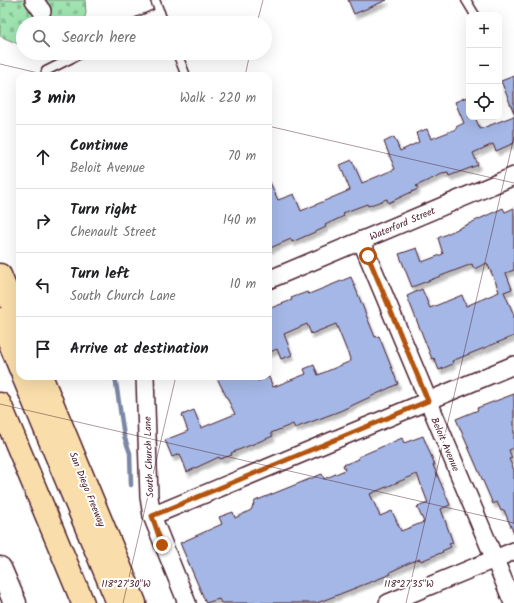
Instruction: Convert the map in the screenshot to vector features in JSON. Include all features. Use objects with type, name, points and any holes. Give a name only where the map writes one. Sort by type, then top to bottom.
[{"type":"highway","points":[[0,275],[16,314]]},
{"type":"highway","points":[[0,319],[16,358]]},
{"type":"highway","points":[[26,380],[118,603]]},
{"type":"highway","name":"San Diego Freeway","points":[[43,380],[135,603]]},
{"type":"highway","points":[[0,404],[83,603]]},
{"type":"main road","points":[[0,568],[14,603]]},
{"type":"street","name":"Waterford Street","points":[[272,278],[514,176]]},
{"type":"street","name":"Beloit Avenue","points":[[361,240],[513,603]]},
{"type":"street","points":[[152,516],[514,365]]},
{"type":"street","name":"South Church Lane","points":[[145,380],[149,497],[152,516],[187,603]]},
{"type":"street","points":[[388,603],[514,551]]},
{"type":"lane","points":[[155,0],[161,16]]},
{"type":"lane","points":[[466,0],[473,12]]},
{"type":"lane","points":[[151,16],[160,12]]},
{"type":"lane","points":[[46,72],[68,60]]},
{"type":"lane","points":[[180,60],[184,72]]},
{"type":"green space","points":[[0,0],[85,0],[85,16],[16,16],[16,43],[0,36]]},
{"type":"building","points":[[348,0],[387,0],[354,14]]},
{"type":"building","points":[[514,76],[514,113],[502,83],[502,81]]},
{"type":"building","points":[[466,97],[466,120],[476,120],[480,129],[514,116],[514,143],[496,151],[493,144],[473,153],[478,165],[449,176],[448,173],[442,174],[416,186],[418,189],[388,203],[387,199],[368,206],[367,204],[343,213],[344,216],[325,225],[326,227],[322,229],[292,242],[291,239],[272,247],[272,187],[278,200],[294,194],[301,211],[350,190],[340,165],[352,160],[362,183],[395,169],[384,142],[394,137],[400,151],[419,142],[416,133],[427,129],[431,139],[456,129],[456,127],[464,123],[455,102]]},
{"type":"building","points":[[503,208],[505,212],[514,208],[514,270],[506,273],[512,289],[504,292],[514,315],[514,336],[452,361],[453,364],[439,370],[434,358],[432,359],[407,296],[422,289],[430,308],[462,295],[466,306],[499,292],[496,283],[487,263],[474,269],[472,264],[412,287],[399,254],[417,248],[422,262],[443,254],[438,238]]},
{"type":"building","points":[[351,277],[375,337],[379,336],[398,384],[340,411],[295,428],[293,424],[271,433],[273,436],[231,453],[232,455],[220,459],[219,457],[187,472],[180,454],[172,457],[165,440],[188,431],[182,415],[194,410],[201,428],[235,414],[218,380],[270,380],[273,387],[306,374],[304,369],[314,365],[318,375],[351,361],[336,324],[311,334],[307,324],[284,334],[292,355],[281,359],[277,349],[272,351],[272,308],[292,300],[291,298],[307,292],[309,294]]},
{"type":"building","points":[[514,394],[514,448],[509,450],[512,458],[509,459],[514,470],[514,534],[504,510],[501,511],[497,502],[493,504],[456,419],[478,410],[477,408]]},
{"type":"building","points":[[423,436],[435,465],[433,465],[450,505],[441,509],[453,543],[449,544],[451,547],[421,561],[420,559],[409,563],[390,572],[391,574],[317,603],[221,603],[219,599],[206,603],[180,543],[222,524],[219,517],[233,512],[235,518],[251,510],[255,501],[322,474],[324,479],[345,470],[343,465],[359,459],[358,457],[402,438],[404,443]],"holes":[[[417,474],[428,503],[417,507],[424,522],[401,531],[392,511],[380,516],[370,494]]]},
{"type":"waterway","points":[[116,380],[124,436],[130,453],[131,485]]},
{"type":"route","points":[[162,545],[152,516],[428,401],[368,256]]}]
